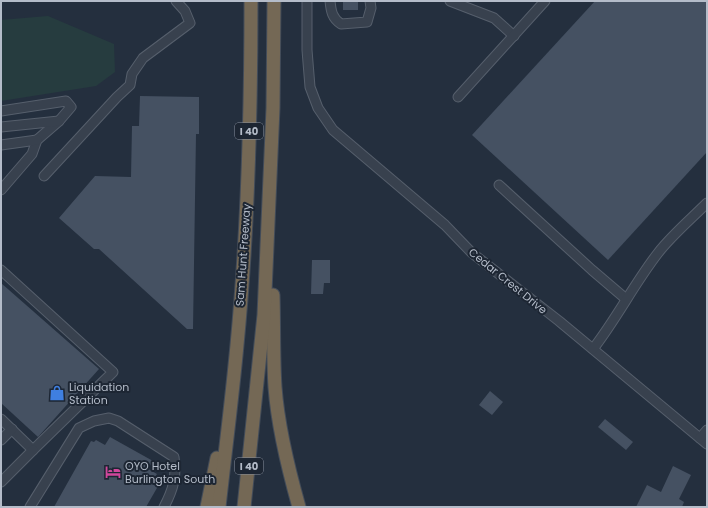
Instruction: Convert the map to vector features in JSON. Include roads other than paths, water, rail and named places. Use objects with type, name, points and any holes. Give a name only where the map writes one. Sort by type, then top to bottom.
[{"type":"highway","name":"Sam Hunt Freeway","points":[[219,507],[242,288],[247,199],[251,1]]},
{"type":"highway","name":"Sam Hunt Freeway","points":[[244,507],[264,316],[271,166],[274,1]]},
{"type":"highway","points":[[271,166],[275,389],[282,437],[299,507]]},
{"type":"highway","points":[[207,507],[234,372]]},
{"type":"street","points":[[44,176],[116,97],[130,85],[132,74],[143,58],[190,23],[185,11],[176,1]]},
{"type":"street","name":"Cedar Crest Drive","points":[[307,1],[307,50],[310,87],[318,108],[333,130],[344,142],[445,225],[472,253],[593,349],[704,441]]},
{"type":"street","points":[[330,1],[332,14],[335,20],[341,24],[367,22],[371,8],[370,1]]},
{"type":"street","points":[[450,1],[494,18],[514,36]]},
{"type":"street","points":[[458,97],[545,1]]},
{"type":"street","points":[[1,111],[66,101],[71,107],[60,121],[38,140],[32,154],[1,190]]},
{"type":"street","points":[[1,127],[60,121]]},
{"type":"street","points":[[1,145],[38,140]]},
{"type":"street","points":[[499,185],[626,299]]},
{"type":"street","points":[[593,349],[659,252],[707,203]]},
{"type":"street","points":[[1,270],[113,372],[1,482]]},
{"type":"street","points":[[30,507],[79,428],[94,421],[109,418],[118,421],[174,457],[176,472],[174,483],[164,507]]},
{"type":"street","points":[[1,419],[33,450]]},
{"type":"street","points":[[1,440],[12,429]]},
{"type":"street","points":[[704,441],[707,430]]},
{"type":"place","name":"Liquidation Station","points":[[57,393]]},
{"type":"place","name":"OYO Hotel Burlington South","points":[[113,472]]}]
